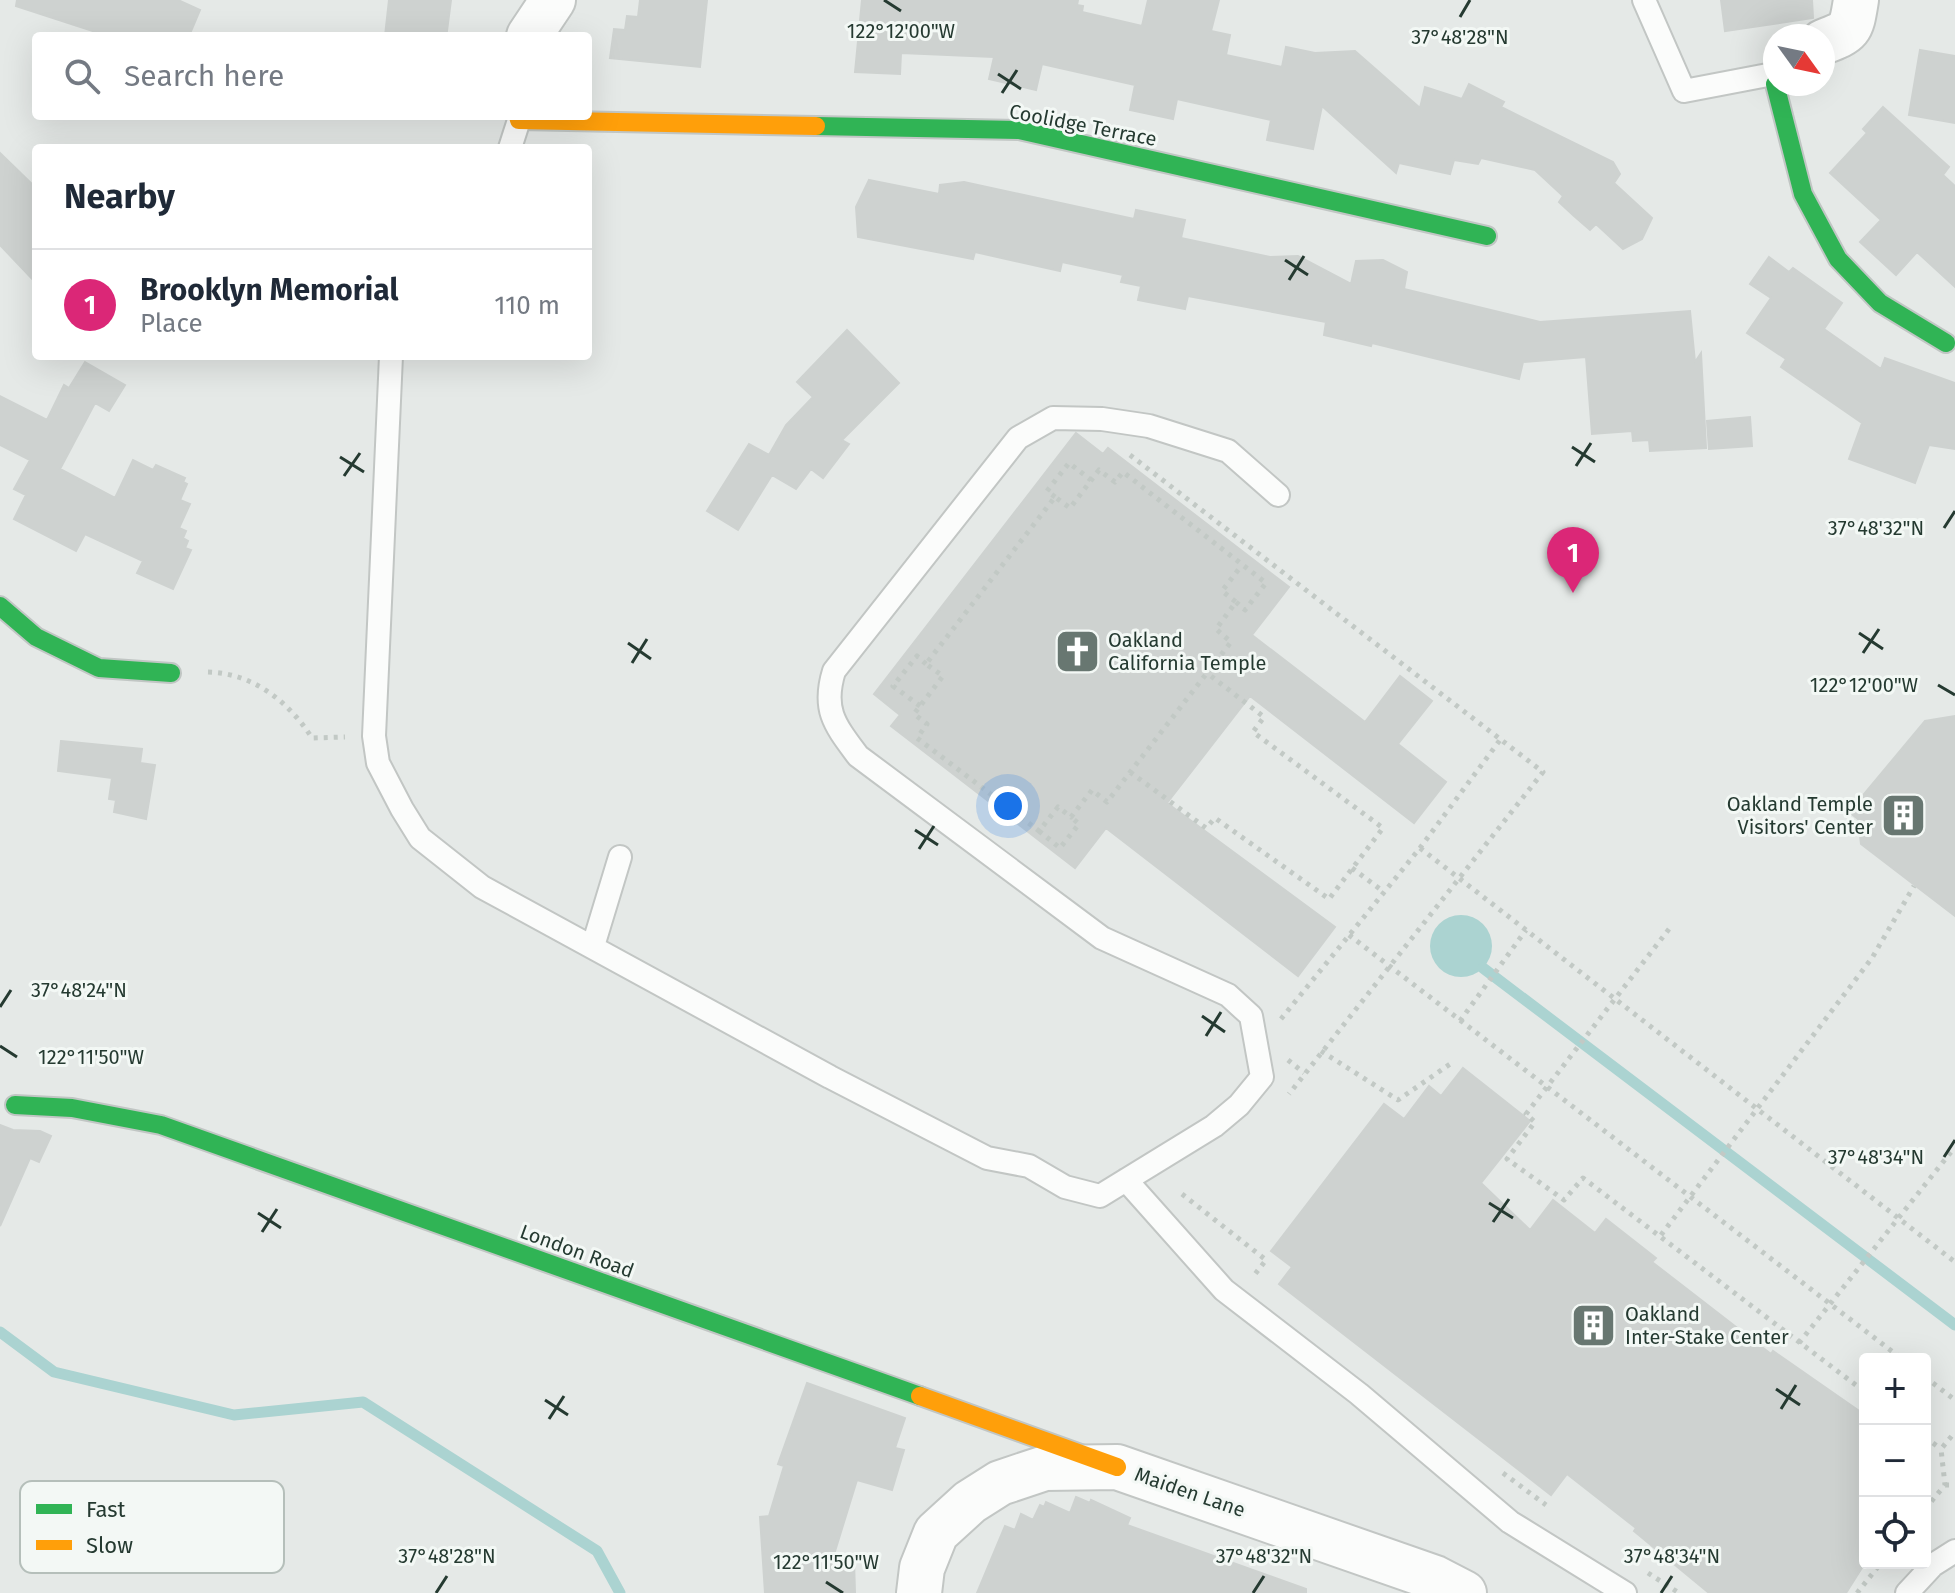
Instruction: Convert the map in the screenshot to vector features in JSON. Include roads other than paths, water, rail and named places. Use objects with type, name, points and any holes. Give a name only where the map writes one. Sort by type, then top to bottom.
[{"type":"street","points":[[532,32],[553,0]]},
{"type":"street","points":[[1835,37],[1851,28],[1856,0]]},
{"type":"street","points":[[1778,96],[1803,194],[1838,259],[1880,303],[1946,343]]},
{"type":"street","name":"Coolidge Terrace","points":[[592,120],[1019,130],[1487,236]]},
{"type":"street","points":[[0,606],[36,637],[99,668],[171,673]]},
{"type":"street","name":"London Road","points":[[15,1105],[72,1108],[161,1125],[1117,1467]]},
{"type":"street","name":"Maiden Lane","points":[[919,1593],[922,1568],[936,1533],[970,1502],[1000,1483],[1045,1468],[1117,1467],[1435,1578],[1464,1593]]},
{"type":"lane","points":[[1644,0],[1684,91],[1763,80]]},
{"type":"lane","points":[[511,144],[517,120]]},
{"type":"lane","points":[[391,360],[374,736],[378,763],[420,838],[482,887],[830,1077],[987,1158],[1029,1166],[1065,1187],[1100,1196],[1214,1126],[1239,1105],[1262,1077],[1251,1016],[1228,995],[1102,938],[858,756],[838,729],[827,695],[834,671],[1018,438],[1053,418],[1102,419],[1149,426],[1228,451],[1278,495]]},
{"type":"lane","points":[[593,946],[620,857]]},
{"type":"lane","points":[[1126,1180],[1224,1290],[1359,1394],[1510,1522],[1625,1593]]},
{"type":"lane","points":[[1907,1593],[1933,1565],[1955,1551]]},
{"type":"water","points":[[1461,915],[1473,917],[1483,924],[1490,934],[1490,958],[1483,968],[1473,975],[1461,977],[1449,975],[1439,968],[1432,958],[1430,946],[1432,934],[1439,924],[1449,917]]},
{"type":"waterway","points":[[1483,968],[1955,1325]]},
{"type":"waterway","points":[[0,1332],[54,1372],[234,1415],[363,1402],[597,1551],[620,1593]]},
{"type":"place","name":"Brooklyn Memorial","points":[[1573,593]]},
{"type":"place","name":"Oakland California Temple","points":[[1077,651]]},
{"type":"place","name":"Oakland Temple Visitors' Center","points":[[1904,815]]},
{"type":"place","name":"Oakland Inter-Stake Center","points":[[1594,1326]]}]
